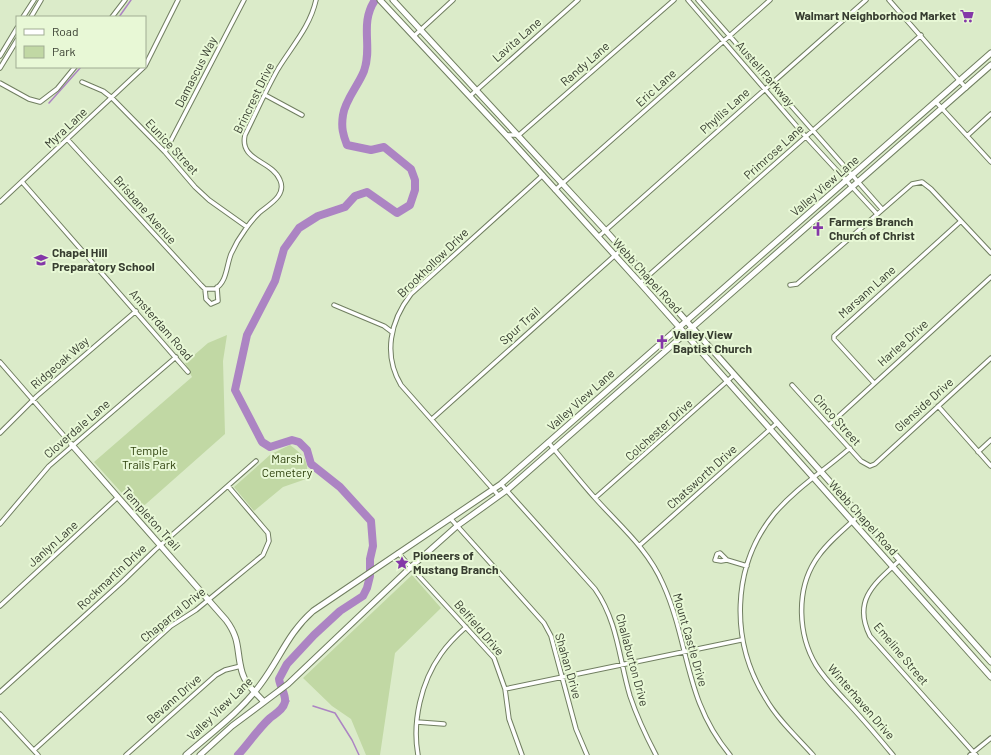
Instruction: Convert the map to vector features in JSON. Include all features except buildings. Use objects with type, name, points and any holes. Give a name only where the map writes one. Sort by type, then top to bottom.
[{"type":"main road","name":"Webb Chapel Road","points":[[380,0],[615,255],[991,677]]},
{"type":"main road","name":"Webb Chapel Road","points":[[393,0],[519,135],[648,277],[859,516],[991,662]]},
{"type":"main road","name":"Valley View Lane","points":[[186,755],[255,692],[297,626],[320,606],[502,484],[679,326],[991,53]]},
{"type":"main road","name":"Valley View Lane","points":[[200,755],[232,726],[288,684],[411,567],[458,526],[507,490],[991,66]]},
{"type":"main road","points":[[743,271],[749,277]]},
{"type":"main road","name":"Templeton Trail","points":[[72,445],[233,629],[246,682],[264,702]]},
{"type":"main road","points":[[911,587],[918,580]]},
{"type":"main road","points":[[972,656],[979,649]]},
{"type":"street","points":[[25,16],[34,0]]},
{"type":"street","points":[[32,16],[41,0]]},
{"type":"street","points":[[113,16],[125,0]]},
{"type":"street","name":"Myra Lane","points":[[146,65],[178,0]]},
{"type":"street","name":"Damascus Way","points":[[164,152],[244,0]]},
{"type":"street","name":"Brincrest Drive","points":[[217,287],[223,281],[231,255],[238,239],[258,214],[279,196],[281,186],[280,180],[276,174],[248,153],[244,148],[243,142],[278,68],[306,28],[314,12],[316,0]]},
{"type":"street","points":[[414,36],[453,0]]},
{"type":"street","name":"Lavita Lane","points":[[470,96],[578,0]]},
{"type":"street","name":"Randy Lane","points":[[519,135],[674,0]]},
{"type":"street","name":"Austell Parkway","points":[[688,0],[806,137],[846,180],[855,185],[882,209]]},
{"type":"street","name":"Austell Parkway","points":[[698,0],[851,176],[855,185],[877,214]]},
{"type":"street","name":"Eric Lane","points":[[555,190],[770,0]]},
{"type":"street","name":"Phyllis Lane","points":[[598,237],[866,0]]},
{"type":"street","points":[[889,0],[966,88]]},
{"type":"street","points":[[0,56],[16,30]]},
{"type":"street","name":"Primrose Lane","points":[[640,283],[921,35]]},
{"type":"street","points":[[0,68],[16,42]]},
{"type":"street","points":[[0,83],[29,99],[40,102],[57,89],[74,68]]},
{"type":"street","name":"Myra Lane","points":[[0,202],[23,183],[144,68]]},
{"type":"street","name":"Eunice Street","points":[[82,82],[103,90],[164,152],[195,187],[209,200],[247,227]]},
{"type":"street","points":[[265,95],[302,115]]},
{"type":"street","points":[[936,102],[991,162]]},
{"type":"street","points":[[967,136],[991,114]]},
{"type":"street","points":[[506,135],[519,135]]},
{"type":"street","name":"Brisbane Avenue","points":[[68,140],[204,289],[206,299],[211,304],[218,300],[217,287]]},
{"type":"street","name":"Brookhollow Drive","points":[[498,496],[432,419],[405,391],[397,378],[391,353],[392,332],[398,312],[411,294],[543,176]]},
{"type":"street","points":[[790,285],[797,284],[912,184],[922,182],[931,189],[991,253]]},
{"type":"street","name":"Amsterdam Road","points":[[23,183],[188,372]]},
{"type":"street","name":"Marsann Lane","points":[[874,383],[834,339],[834,336],[961,221]]},
{"type":"street","name":"Spur Trail","points":[[432,419],[622,249]]},
{"type":"street","name":"Harlee Drive","points":[[829,425],[991,277]]},
{"type":"street","points":[[204,289],[210,290],[217,287]]},
{"type":"street","points":[[334,305],[384,326],[392,332]]},
{"type":"street","name":"Ridgeoak Way","points":[[0,433],[33,400],[136,311]]},
{"type":"street","name":"Cloverdale Lane","points":[[0,524],[37,478],[72,445],[176,357]]},
{"type":"street","name":"Glenside Drive","points":[[870,466],[991,358]]},
{"type":"street","name":"Templeton Trail","points":[[0,362],[72,445]]},
{"type":"street","name":"Colchester Drive","points":[[596,498],[734,375]]},
{"type":"street","name":"Cinco Street","points":[[792,385],[862,462],[870,466]]},
{"type":"street","points":[[938,406],[991,466]]},
{"type":"street","name":"Chatsworth Drive","points":[[640,545],[777,423]]},
{"type":"street","points":[[978,452],[991,440]]},
{"type":"street","name":"Mount Castle Drive","points":[[548,442],[596,498],[640,545],[656,568],[672,606],[700,708],[711,728],[730,755]]},
{"type":"street","points":[[813,755],[777,715],[766,700],[751,668],[741,640],[741,600],[747,566],[768,522],[786,500],[820,471],[828,468],[850,448]]},
{"type":"street","name":"Rockmartin Drive","points":[[0,692],[161,545],[256,461]]},
{"type":"street","name":"Challaburton Drive","points":[[502,484],[602,599],[610,616],[636,714],[656,755]]},
{"type":"street","name":"Chaparral Drive","points":[[34,750],[171,626],[196,610],[263,554],[269,542],[268,533],[228,486]]},
{"type":"street","name":"Janlyn Lane","points":[[0,606],[118,498]]},
{"type":"street","name":"Winterhaven Drive","points":[[859,516],[826,546],[811,568],[803,594],[801,610],[803,624],[809,649],[822,674],[894,755]]},
{"type":"street","name":"Shahan Drive","points":[[451,519],[544,623],[551,636],[576,729],[587,755]]},
{"type":"street","name":"Belfield Drive","points":[[398,553],[494,658],[505,689],[509,719],[522,755]]},
{"type":"street","points":[[727,560],[747,566]]},
{"type":"street","name":"Emeline Street","points":[[900,560],[870,590],[865,598],[863,617],[865,627],[870,636],[973,754]]},
{"type":"street","points":[[418,755],[416,736],[420,702],[429,675],[441,654],[466,627]]},
{"type":"street","points":[[505,689],[741,640]]},
{"type":"street","name":"Bevann Drive","points":[[126,755],[216,675],[225,670],[241,666]]},
{"type":"street","points":[[0,714],[38,755]]},
{"type":"street","points":[[418,722],[444,724]]},
{"type":"street","points":[[973,754],[991,738]]},
{"type":"green space","name":"Temple Trails Park","points":[[227,335],[223,361],[225,434],[138,511],[94,462],[192,377],[185,363],[208,343]]},
{"type":"green space","name":"Marsh Cemetery","points":[[290,445],[305,459],[307,467],[306,479],[283,487],[254,511],[234,487],[271,454]]},
{"type":"green space","points":[[412,575],[441,608],[395,653],[380,755],[366,755],[351,719],[332,706],[303,678]]},
{"type":"waterway","points":[[120,16],[131,0]]},
{"type":"waterway","points":[[238,755],[261,727],[284,705],[285,696],[279,679],[287,664],[314,635],[340,611],[363,596],[370,576],[370,559],[373,546],[371,521],[340,487],[311,464],[307,450],[299,442],[292,440],[270,447],[262,442],[235,390],[247,335],[275,281],[284,249],[299,228],[318,216],[345,207],[355,196],[367,192],[397,213],[410,205],[415,190],[415,180],[411,169],[384,147],[371,150],[347,145],[344,138],[342,123],[344,109],[364,71],[367,53],[368,18],[370,9],[375,0]]},
{"type":"waterway","points":[[49,103],[80,68]]},
{"type":"waterway","points":[[285,700],[289,701]]},
{"type":"waterway","points":[[313,706],[335,713],[352,740],[359,755]]},
{"type":"place","name":"Walmart Neighborhood Market","points":[[967,16]]},
{"type":"place","name":"Farmers Branch Church of Christ","points":[[818,229]]},
{"type":"place","name":"Chapel Hill Preparatory School","points":[[41,260]]},
{"type":"place","name":"Valley View Baptist Church","points":[[662,342]]},
{"type":"place","name":"Pioneers of Mustang Branch","points":[[402,563]]}]
